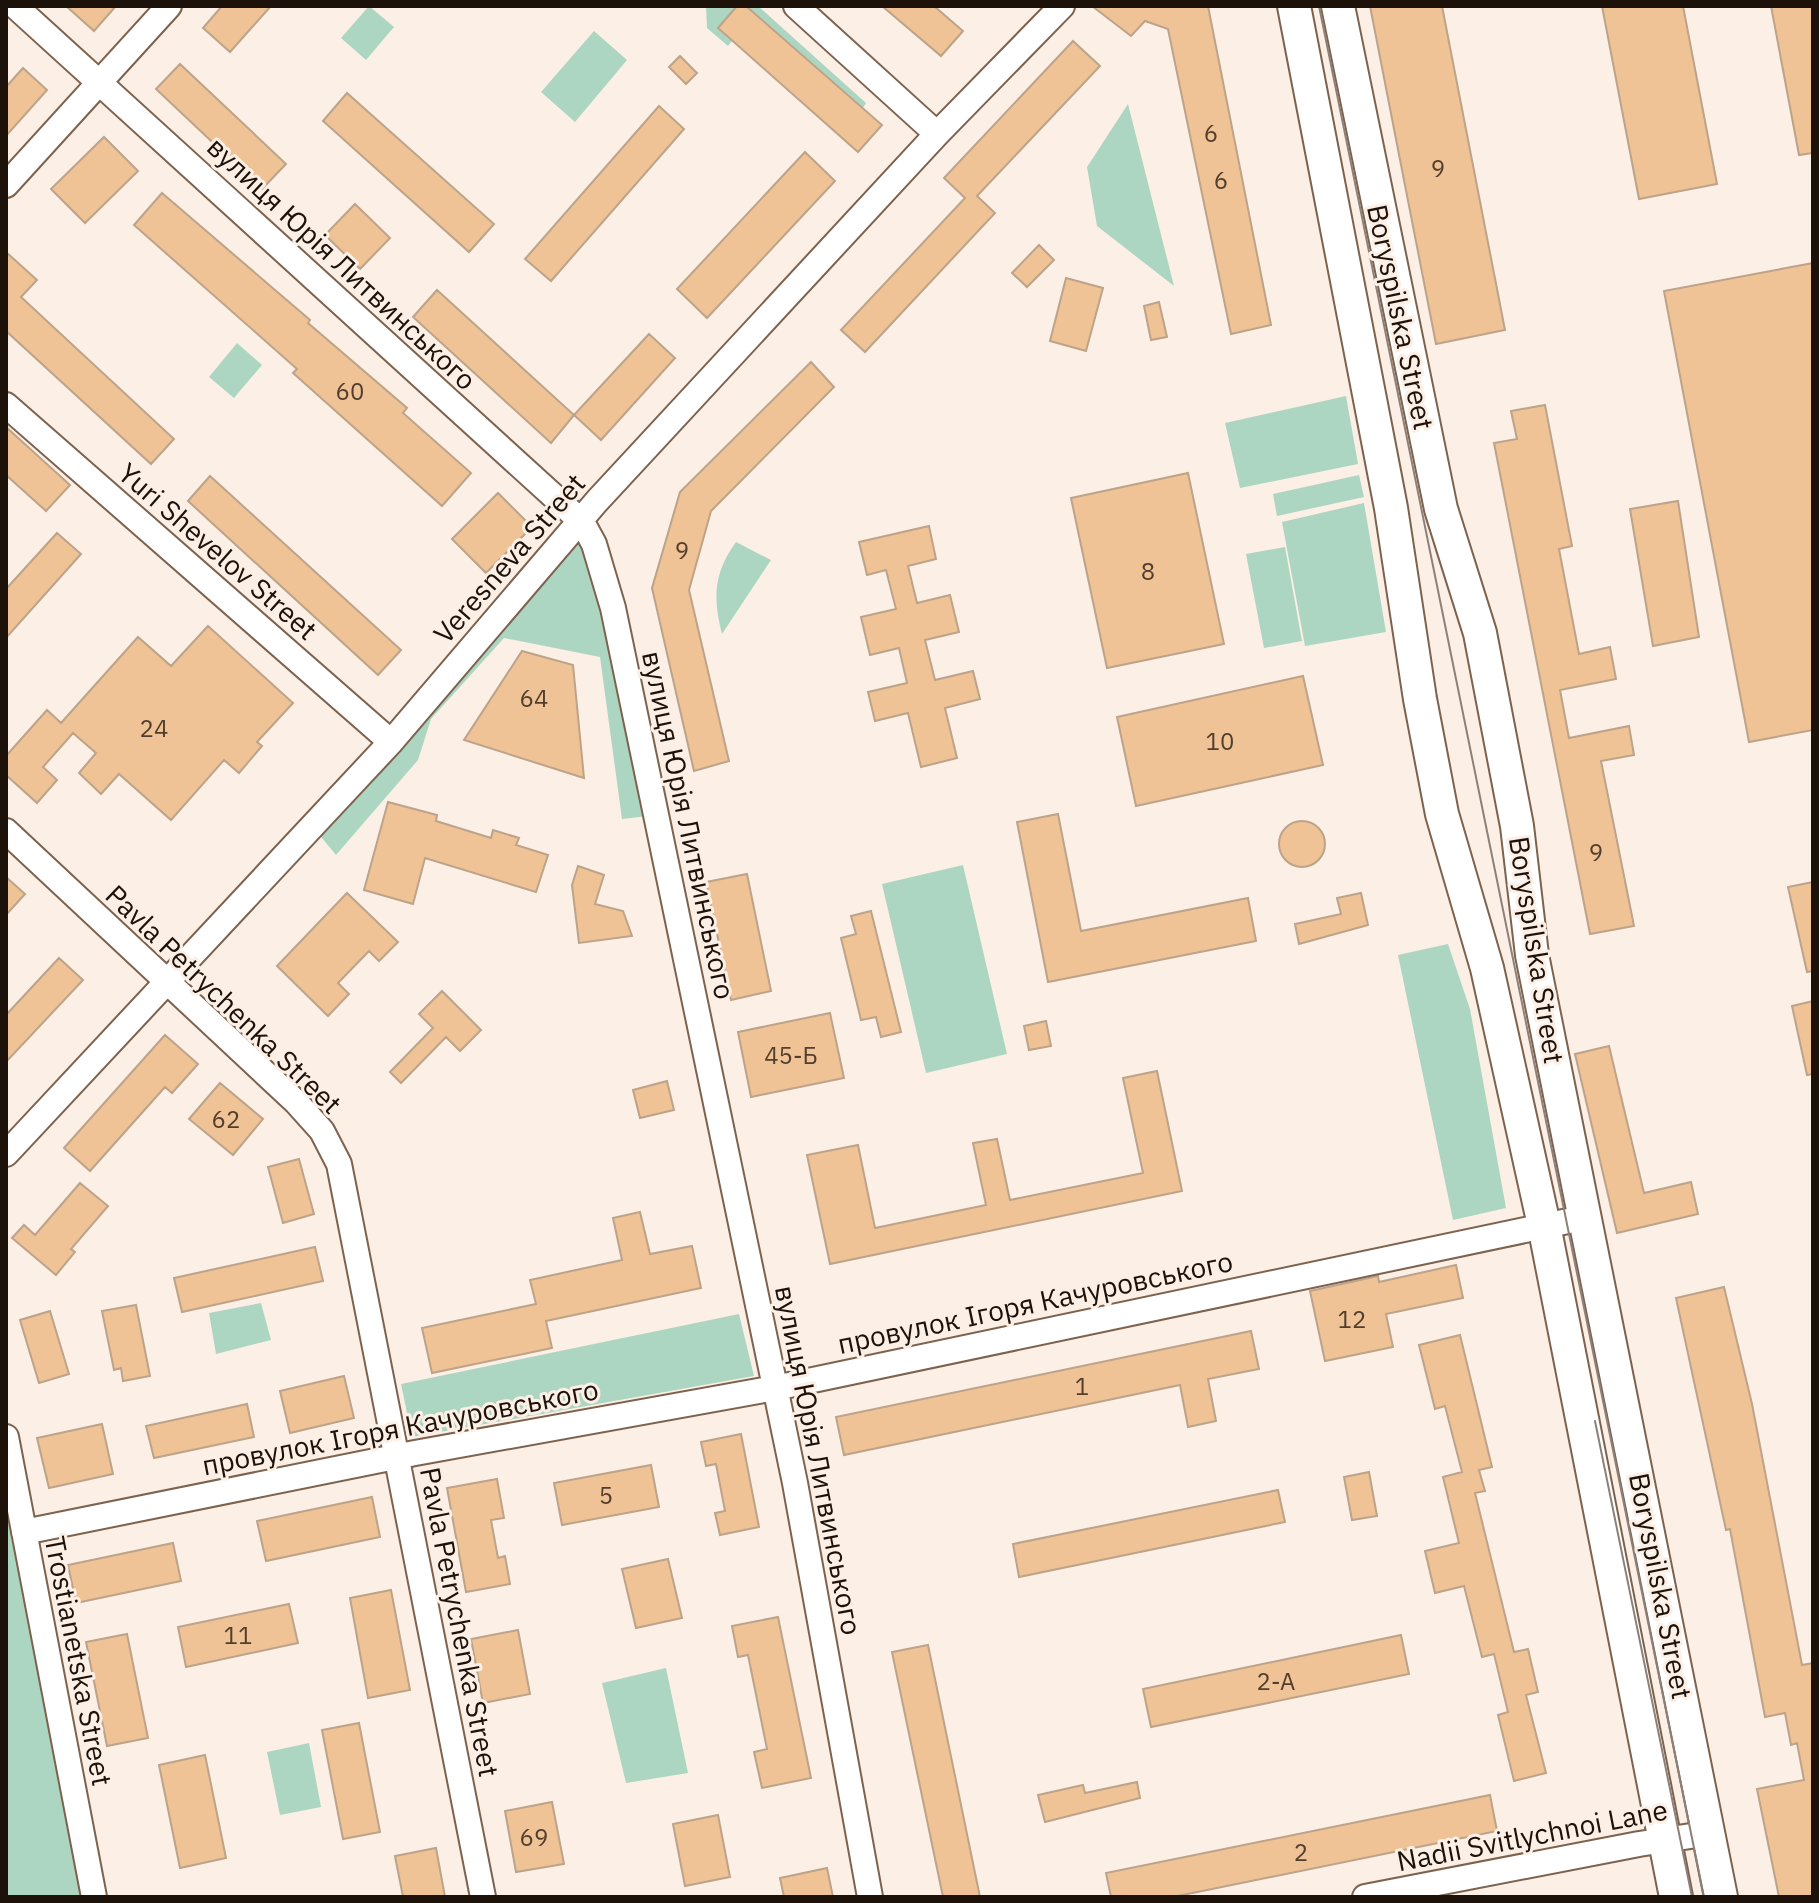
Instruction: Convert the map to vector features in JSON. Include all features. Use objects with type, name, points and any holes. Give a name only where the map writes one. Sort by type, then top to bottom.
[{"type":"main road","name":"Boryspilska Street","points":[[1294,6],[1388,494],[1420,699],[1442,814],[1487,968],[1544,1225],[1676,1897]]},
{"type":"main road","name":"Boryspilska Street","points":[[1338,6],[1441,509],[1480,633],[1517,826],[1532,955],[1721,1897]]},
{"type":"street","name":"вулиця Юрія Литвинського","points":[[15,6],[101,80],[582,522],[594,544],[613,608],[775,1388],[870,1897]]},
{"type":"street","points":[[6,185],[169,6]]},
{"type":"street","points":[[796,6],[937,134]]},
{"type":"street","name":"Veresneva Street","points":[[6,1154],[391,742],[597,501],[937,134],[1062,6]]},
{"type":"street","name":"Yuri Shevelov Street","points":[[6,405],[391,742]]},
{"type":"street","name":"Pavla Petrychenka Street","points":[[6,831],[296,1102],[322,1131],[333,1153],[341,1175],[483,1897]]},
{"type":"street","name":"провулок Ігоря Качуровського","points":[[24,1532],[397,1457],[775,1388],[1587,1217]]},
{"type":"street","name":"Trostianetska Street","points":[[6,1437],[94,1897]]},
{"type":"street","name":"Nadii Svitlychnoi Lane","points":[[1365,1897],[1710,1833]]},
{"type":"green space","points":[[369,6],[394,27],[366,60],[341,38]]},
{"type":"green space","points":[[706,6],[737,6],[718,28],[732,41],[728,46],[707,28]]},
{"type":"green space","points":[[746,6],[758,6],[866,103],[863,108]]},
{"type":"green space","points":[[594,31],[627,60],[575,122],[541,92]]},
{"type":"green space","points":[[1128,104],[1174,286],[1097,226],[1087,167]]},
{"type":"green space","points":[[237,343],[262,365],[234,398],[209,377]]},
{"type":"green space","points":[[1346,396],[1358,464],[1240,488],[1225,423]]},
{"type":"green space","points":[[1359,475],[1364,497],[1277,516],[1273,494]]},
{"type":"green space","points":[[1364,503],[1386,632],[1305,646],[1282,522]]},
{"type":"green space","points":[[582,522],[656,815],[622,819],[600,657],[504,638],[431,719],[418,760],[336,855],[312,826]]},
{"type":"green space","points":[[736,542],[771,560],[722,634],[717,586],[723,565]]},
{"type":"green space","points":[[1285,547],[1302,641],[1264,648],[1246,554]]},
{"type":"green space","points":[[963,865],[1007,1054],[926,1073],[882,884]]},
{"type":"green space","points":[[1448,944],[1470,1009],[1506,1208],[1453,1220],[1398,955]]},
{"type":"green space","points":[[261,1303],[271,1340],[216,1354],[209,1313]]},
{"type":"green space","points":[[739,1314],[754,1376],[412,1437],[401,1384]]},
{"type":"green space","points":[[6,1482],[81,1897],[6,1897]]},
{"type":"green space","points":[[666,1668],[688,1773],[626,1783],[602,1683]]},
{"type":"green space","points":[[309,1743],[321,1807],[280,1815],[267,1752]]},
{"type":"building","points":[[66,6],[116,6],[94,31]]},
{"type":"building","points":[[222,6],[271,6],[230,52],[203,28]]},
{"type":"building","points":[[737,6],[746,6],[882,125],[858,152],[718,28]]},
{"type":"building","points":[[882,6],[934,6],[963,31],[941,56]]},
{"type":"building","points":[[1092,6],[1208,6],[1271,325],[1231,334],[1168,29],[1145,21],[1131,36]]},
{"type":"building","points":[[1370,6],[1442,6],[1505,330],[1436,344]]},
{"type":"building","points":[[1602,6],[1683,6],[1717,184],[1639,199]]},
{"type":"building","points":[[1771,6],[1813,6],[1813,153],[1799,155]]},
{"type":"building","points":[[1073,41],[1100,66],[977,196],[995,213],[865,352],[841,330],[965,198],[944,178]]},
{"type":"building","points":[[680,56],[697,73],[686,84],[669,67]]},
{"type":"building","points":[[180,64],[286,164],[262,189],[156,89]]},
{"type":"building","points":[[23,68],[47,90],[6,136],[6,87]]},
{"type":"building","points":[[347,93],[494,224],[469,252],[323,121]]},
{"type":"building","points":[[659,106],[684,129],[551,281],[525,259]]},
{"type":"building","points":[[104,137],[138,171],[85,223],[51,189]]},
{"type":"building","points":[[805,152],[835,181],[707,318],[677,289]]},
{"type":"building","points":[[162,193],[310,320],[308,323],[407,408],[403,413],[471,473],[442,506],[293,373],[297,369],[134,225]]},
{"type":"building","points":[[355,204],[390,238],[360,269],[325,235]]},
{"type":"building","points":[[1039,245],[1054,260],[1027,287],[1012,273]]},
{"type":"building","points":[[6,252],[37,280],[21,297],[174,439],[151,464],[6,331]]},
{"type":"building","points":[[1813,263],[1813,730],[1749,742],[1664,291]]},
{"type":"building","points":[[1066,278],[1103,288],[1086,351],[1050,341]]},
{"type":"building","points":[[437,290],[574,415],[551,443],[413,317]]},
{"type":"building","points":[[1159,302],[1167,337],[1151,340],[1144,306]]},
{"type":"building","points":[[649,334],[675,358],[601,440],[574,415]]},
{"type":"building","points":[[811,362],[834,387],[711,511],[689,590],[729,761],[694,771],[652,588],[680,492]]},
{"type":"building","points":[[1545,405],[1572,546],[1559,549],[1579,654],[1610,647],[1616,679],[1560,690],[1569,738],[1629,726],[1634,755],[1601,761],[1634,926],[1590,934],[1494,443],[1517,439],[1511,411]]},
{"type":"building","points":[[6,427],[70,485],[46,511],[6,475]]},
{"type":"building","points":[[1188,473],[1224,644],[1107,668],[1071,498]]},
{"type":"building","points":[[210,476],[401,650],[378,675],[188,501]]},
{"type":"building","points":[[498,493],[532,527],[486,573],[452,539]]},
{"type":"building","points":[[1678,501],[1699,637],[1653,646],[1630,509]]},
{"type":"building","points":[[929,526],[936,559],[908,566],[917,603],[950,595],[959,632],[925,640],[935,680],[973,671],[980,699],[945,708],[957,758],[921,767],[908,713],[875,721],[868,692],[907,683],[899,648],[870,655],[861,617],[896,609],[886,570],[867,575],[859,542]]},
{"type":"building","points":[[57,533],[81,554],[6,638],[6,589]]},
{"type":"building","points":[[208,626],[293,703],[257,742],[262,746],[239,773],[224,760],[171,820],[119,774],[101,794],[79,773],[96,753],[73,733],[43,767],[57,780],[37,803],[6,775],[6,756],[47,710],[61,723],[138,637],[171,666]]},
{"type":"building","points":[[522,651],[573,665],[584,778],[464,740]]},
{"type":"building","points":[[1303,676],[1323,765],[1136,806],[1117,717]]},
{"type":"building","points":[[388,802],[437,815],[436,821],[491,838],[493,830],[519,838],[516,845],[548,855],[536,892],[425,858],[413,904],[364,890]]},
{"type":"building","points":[[1058,814],[1081,931],[1248,898],[1256,941],[1048,982],[1017,822]]},
{"type":"building","points":[[1302,821],[1318,828],[1325,844],[1318,860],[1302,867],[1286,860],[1279,844],[1286,828]]},
{"type":"building","points":[[578,866],[604,875],[595,904],[623,911],[632,936],[579,943],[572,885]]},
{"type":"building","points":[[747,874],[771,991],[731,1000],[706,882]]},
{"type":"building","points":[[6,877],[25,894],[6,915]]},
{"type":"building","points":[[1813,882],[1813,971],[1807,972],[1788,887]]},
{"type":"building","points":[[347,893],[398,942],[379,961],[369,951],[338,983],[349,994],[328,1016],[277,966]]},
{"type":"building","points":[[1361,893],[1368,925],[1299,944],[1295,924],[1341,914],[1337,898]]},
{"type":"building","points":[[871,911],[901,1032],[881,1037],[876,1017],[861,1020],[841,938],[856,934],[851,916]]},
{"type":"building","points":[[59,958],[83,980],[6,1062],[6,1015]]},
{"type":"building","points":[[442,991],[481,1030],[460,1051],[446,1037],[401,1083],[390,1072],[433,1028],[419,1014]]},
{"type":"building","points":[[1813,1001],[1813,1074],[1807,1075],[1792,1006]]},
{"type":"building","points":[[830,1013],[844,1078],[751,1097],[738,1032]]},
{"type":"building","points":[[1046,1021],[1051,1046],[1029,1050],[1024,1026]]},
{"type":"building","points":[[165,1035],[198,1064],[172,1093],[165,1087],[90,1171],[64,1148]]},
{"type":"building","points":[[1609,1046],[1644,1193],[1691,1182],[1698,1214],[1617,1233],[1575,1054]]},
{"type":"building","points":[[1157,1071],[1182,1191],[830,1264],[807,1155],[858,1145],[875,1228],[986,1205],[973,1143],[997,1139],[1010,1200],[1143,1173],[1123,1078]]},
{"type":"building","points":[[667,1081],[674,1110],[640,1118],[633,1090]]},
{"type":"building","points":[[220,1083],[263,1119],[233,1155],[189,1119]]},
{"type":"building","points":[[299,1159],[314,1214],[283,1223],[268,1167]]},
{"type":"building","points":[[80,1183],[108,1206],[71,1249],[75,1252],[56,1275],[12,1238],[24,1225],[35,1235]]},
{"type":"building","points":[[640,1212],[650,1254],[692,1246],[701,1288],[546,1321],[552,1348],[432,1373],[422,1328],[536,1304],[530,1280],[622,1260],[613,1218]]},
{"type":"building","points":[[315,1247],[323,1281],[182,1312],[174,1278]]},
{"type":"building","points":[[1456,1265],[1463,1298],[1386,1314],[1393,1347],[1325,1361],[1310,1291],[1378,1276],[1379,1282]]},
{"type":"building","points":[[1724,1287],[1752,1404],[1802,1665],[1813,1663],[1813,1897],[1779,1897],[1757,1789],[1804,1780],[1797,1743],[1791,1745],[1785,1713],[1765,1717],[1730,1529],[1726,1530],[1676,1298]]},
{"type":"building","points":[[136,1305],[150,1376],[123,1381],[121,1368],[114,1370],[102,1311]]},
{"type":"building","points":[[50,1311],[69,1374],[39,1383],[20,1320]]},
{"type":"building","points":[[1251,1331],[1259,1369],[1208,1379],[1216,1421],[1188,1427],[1180,1385],[844,1455],[836,1417]]},
{"type":"building","points":[[1460,1335],[1492,1467],[1479,1470],[1485,1491],[1475,1493],[1514,1652],[1528,1649],[1538,1692],[1526,1695],[1546,1773],[1514,1781],[1498,1715],[1508,1712],[1494,1654],[1482,1657],[1464,1586],[1435,1593],[1425,1551],[1459,1543],[1443,1477],[1462,1472],[1445,1406],[1435,1409],[1419,1345]]},
{"type":"building","points":[[344,1376],[354,1418],[290,1433],[280,1391]]},
{"type":"building","points":[[247,1404],[254,1437],[154,1458],[146,1426]]},
{"type":"building","points":[[102,1424],[113,1474],[49,1488],[37,1438]]},
{"type":"building","points":[[741,1434],[759,1527],[720,1535],[715,1513],[725,1511],[716,1464],[706,1466],[701,1442]]},
{"type":"building","points":[[651,1465],[659,1507],[562,1525],[554,1483]]},
{"type":"building","points":[[1369,1472],[1377,1516],[1352,1520],[1344,1477]]},
{"type":"building","points":[[497,1479],[504,1518],[491,1520],[498,1558],[505,1556],[510,1584],[466,1592],[447,1488]]},
{"type":"building","points":[[1278,1490],[1285,1522],[1019,1577],[1013,1544]]},
{"type":"building","points":[[372,1497],[380,1537],[266,1561],[257,1521]]},
{"type":"building","points":[[173,1543],[181,1581],[76,1603],[68,1565]]},
{"type":"building","points":[[668,1559],[682,1618],[636,1628],[622,1569]]},
{"type":"building","points":[[391,1590],[410,1690],[368,1698],[350,1598]]},
{"type":"building","points":[[289,1604],[298,1643],[186,1667],[178,1627]]},
{"type":"building","points":[[778,1617],[811,1778],[762,1788],[754,1752],[767,1749],[748,1655],[738,1657],[732,1626]]},
{"type":"building","points":[[518,1630],[530,1694],[483,1703],[471,1639]]},
{"type":"building","points":[[127,1634],[148,1738],[107,1746],[86,1642]]},
{"type":"building","points":[[1401,1635],[1409,1674],[1151,1727],[1143,1689]]},
{"type":"building","points":[[928,1645],[980,1897],[943,1897],[892,1652]]},
{"type":"building","points":[[359,1723],[380,1832],[343,1839],[322,1730]]},
{"type":"building","points":[[205,1755],[226,1858],[180,1868],[159,1765]]},
{"type":"building","points":[[1137,1782],[1140,1798],[1045,1822],[1038,1795],[1083,1785],[1085,1793]]},
{"type":"building","points":[[1490,1795],[1497,1831],[1173,1897],[1111,1897],[1106,1873]]},
{"type":"building","points":[[552,1802],[564,1864],[516,1872],[505,1811]]},
{"type":"building","points":[[718,1815],[730,1877],[685,1886],[673,1824]]},
{"type":"building","points":[[436,1848],[445,1897],[403,1897],[395,1856]]},
{"type":"building","points":[[827,1868],[833,1897],[784,1897],[780,1878]]},
{"type":"tram line","points":[[1319,6],[1704,1897]]},
{"type":"tram line","points":[[1595,1421],[1692,1897]]}]
